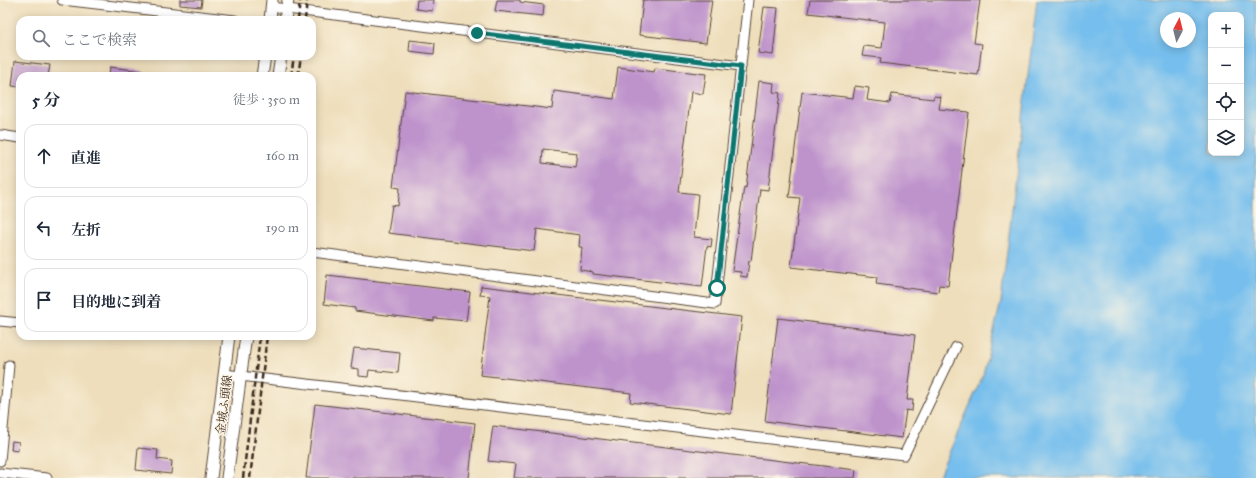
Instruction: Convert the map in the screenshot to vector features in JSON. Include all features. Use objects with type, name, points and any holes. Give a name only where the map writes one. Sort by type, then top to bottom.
[{"type":"main road","points":[[270,16],[272,3]]},
{"type":"main road","points":[[263,72],[264,60]]},
{"type":"main road","points":[[279,72],[280,60]]},
{"type":"main road","name":"金城ふ頭線","points":[[211,478],[228,340]]},
{"type":"main road","name":"金城ふ頭線","points":[[228,478],[245,340]]},
{"type":"street","points":[[62,0],[200,16]]},
{"type":"street","points":[[316,253],[715,304],[748,0]]},
{"type":"street","points":[[272,3],[286,10],[741,66]]},
{"type":"street","points":[[0,136],[16,138]]},
{"type":"street","points":[[0,321],[16,323]]},
{"type":"street","points":[[224,374],[904,455],[956,347]]},
{"type":"street","points":[[0,461],[9,365]]},
{"type":"street","points":[[0,473],[47,478]]},
{"type":"water","points":[[1037,0],[1256,0],[1256,478],[938,478],[983,375],[1001,302]]},
{"type":"building","points":[[180,0],[202,0],[201,7],[180,5]]},
{"type":"building","points":[[417,0],[433,0],[432,11],[416,9]]},
{"type":"building","points":[[497,0],[520,0],[520,2],[544,5],[543,16],[495,11]]},
{"type":"building","points":[[643,0],[712,0],[706,43],[639,35]]},
{"type":"building","points":[[810,0],[980,0],[974,43],[982,44],[978,75],[880,63],[881,58],[862,56],[864,46],[882,48],[885,22],[808,13]]},
{"type":"building","points":[[764,7],[778,8],[773,55],[758,53]]},
{"type":"building","points":[[410,40],[435,43],[434,54],[409,51]]},
{"type":"building","points":[[15,61],[50,65],[49,72],[16,72],[16,86],[12,86]]},
{"type":"building","points":[[110,67],[143,71],[143,72],[109,72]]},
{"type":"building","points":[[618,67],[654,72],[655,68],[706,74],[703,94],[691,92],[679,192],[698,194],[694,237],[712,239],[711,247],[707,246],[702,287],[593,274],[593,272],[580,270],[582,247],[579,247],[580,235],[537,229],[534,251],[388,233],[392,205],[398,206],[400,188],[393,187],[405,91],[552,109],[554,91],[614,99]],"holes":[[[543,149],[577,153],[575,167],[542,163]]]},
{"type":"building","points":[[759,81],[774,83],[773,92],[780,93],[768,190],[760,189],[751,261],[749,261],[747,277],[740,276],[741,272],[732,271],[744,187],[746,188]]},
{"type":"building","points":[[855,86],[869,88],[867,100],[890,103],[892,94],[933,99],[934,96],[941,97],[939,109],[969,112],[948,286],[939,285],[938,292],[876,284],[877,277],[791,267],[800,198],[789,197],[802,92],[853,98]]},
{"type":"building","points":[[327,275],[470,292],[466,321],[434,318],[434,321],[355,311],[355,308],[324,304]]},
{"type":"building","points":[[481,286],[742,317],[731,414],[630,402],[631,393],[480,375],[490,296],[480,295]]},
{"type":"building","points":[[778,318],[915,335],[907,400],[913,400],[912,411],[906,410],[902,438],[765,421]]},
{"type":"building","points":[[354,348],[400,353],[398,373],[369,370],[368,377],[359,376],[359,369],[351,368]]},
{"type":"building","points":[[315,404],[475,423],[469,478],[306,478]]},
{"type":"building","points":[[493,426],[856,470],[855,478],[514,478],[516,464],[488,461]]},
{"type":"building","points":[[12,441],[19,442],[18,451],[11,450]]},
{"type":"building","points":[[138,448],[158,450],[157,459],[172,461],[171,474],[136,470]]},
{"type":"railway","points":[[298,16],[300,0]]},
{"type":"railway","points":[[305,16],[307,0]]},
{"type":"railway","points":[[292,72],[293,60]]},
{"type":"railway","points":[[299,72],[300,60]]},
{"type":"railway","points":[[243,478],[260,340]]},
{"type":"railway","points":[[250,478],[267,340]]},
{"type":"route","points":[[477,33],[741,66],[717,288]]}]
